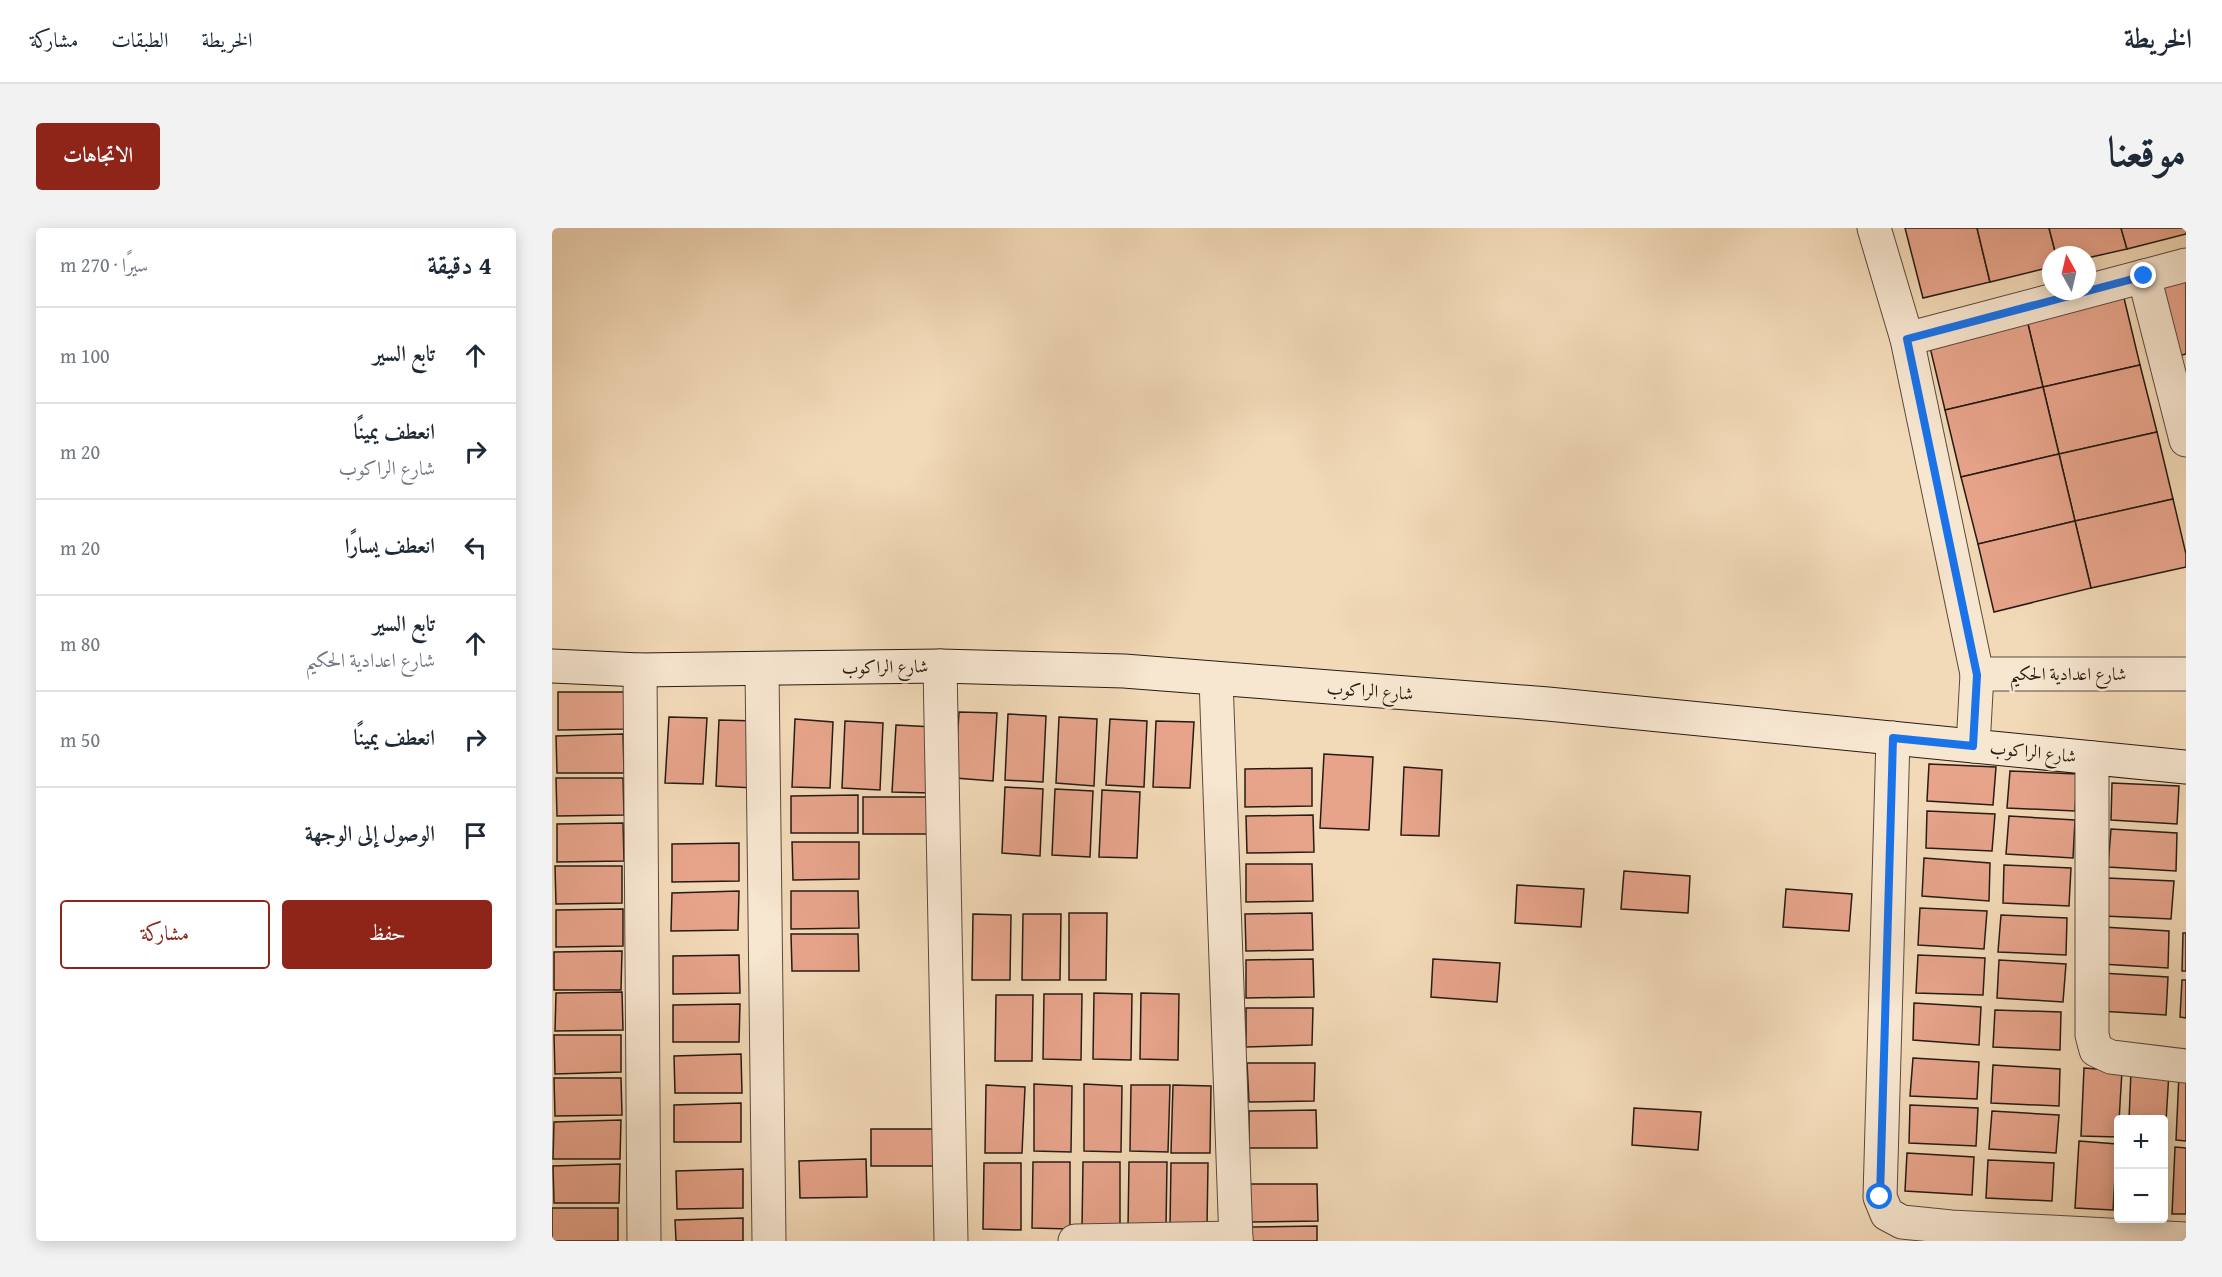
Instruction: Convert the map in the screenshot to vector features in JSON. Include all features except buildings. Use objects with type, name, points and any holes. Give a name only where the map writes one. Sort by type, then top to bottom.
[{"type":"street","points":[[1874,228],[1907,339],[1977,675],[1973,746]]},
{"type":"street","points":[[1907,339],[2186,265]]},
{"type":"street","points":[[2144,276],[2186,440]]},
{"type":"street","name":"شارع الراكوب","points":[[552,666],[640,670],[940,666],[1113,671],[1548,704],[2186,767]]},
{"type":"street","points":[[940,666],[951,1241]]},
{"type":"street","points":[[762,669],[769,1241]]},
{"type":"street","points":[[640,670],[644,1241]]},
{"type":"street","name":"شارع اعدادية الحكيم","points":[[1977,675],[2186,674]]},
{"type":"street","points":[[1075,1241],[1236,1240],[1216,679]]},
{"type":"street","points":[[1893,738],[1880,1197],[1887,1214],[1902,1222],[1951,1234],[2170,1240]]},
{"type":"street","points":[[2092,758],[2092,1035],[2096,1050],[2111,1057],[2186,1066]]},
{"type":"route","points":[[1880,1197],[1893,738],[1973,746],[1977,675],[1907,339],[2144,276]]}]
